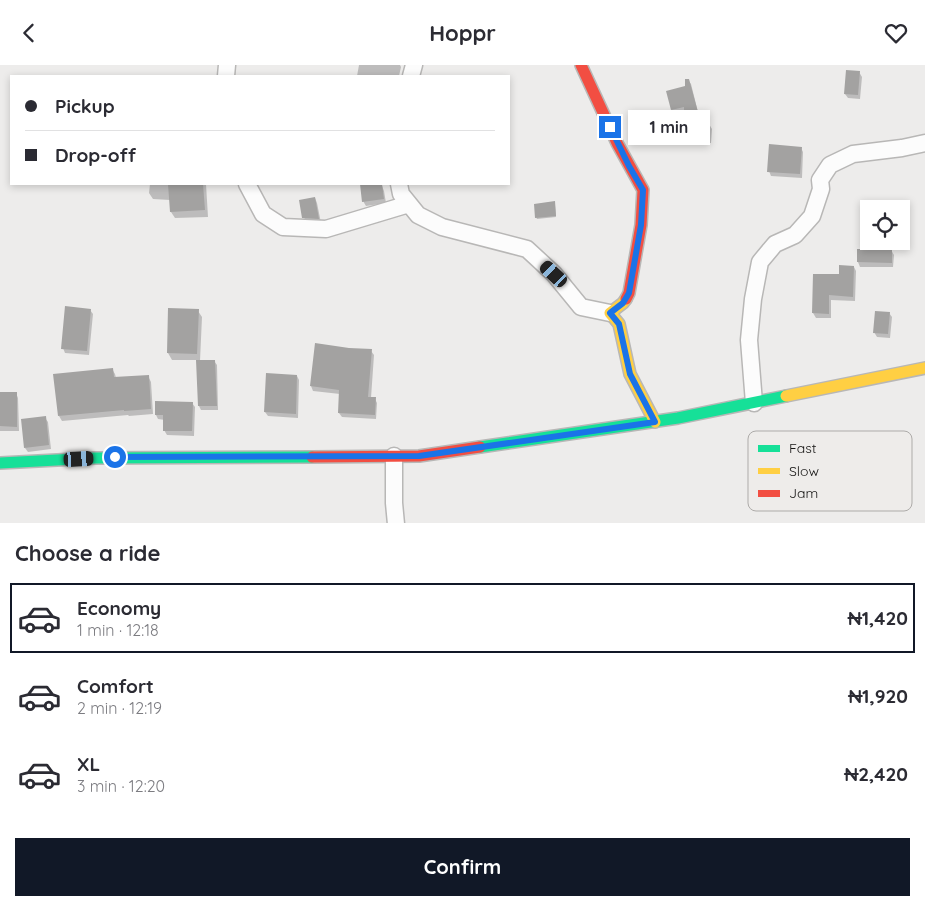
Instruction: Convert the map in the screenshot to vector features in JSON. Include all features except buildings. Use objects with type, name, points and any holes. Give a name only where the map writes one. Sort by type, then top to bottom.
[{"type":"street","points":[[581,65],[617,143],[643,190],[641,225],[629,293],[623,303],[610,313]]},
{"type":"street","points":[[754,403],[749,340],[753,299],[760,261],[775,244],[795,235],[812,216],[821,189],[820,180],[830,165],[853,154],[925,143]]},
{"type":"street","points":[[248,185],[263,215],[283,227],[326,229],[409,204]]},
{"type":"street","points":[[399,185],[401,194],[418,215],[442,227],[527,249],[554,274],[581,307],[610,313],[619,324],[630,374],[655,422]]},
{"type":"street","points":[[0,463],[95,458],[419,456],[678,418],[925,368]]},
{"type":"street","points":[[394,456],[396,523]]},
{"type":"traffic: fast","points":[[480,447],[678,418],[786,396]]},
{"type":"traffic: fast","points":[[0,463],[95,458],[312,457]]},
{"type":"traffic: slow","points":[[626,299],[610,313],[619,324],[630,374],[655,422]]},
{"type":"traffic: slow","points":[[786,396],[925,368]]},
{"type":"traffic: jam","points":[[581,65],[617,143],[643,190],[641,225],[629,293],[626,299]]},
{"type":"traffic: jam","points":[[312,457],[419,456],[480,447]]},
{"type":"route","points":[[115,457],[419,456],[655,422],[630,374],[619,324],[610,313],[623,303],[629,293],[641,225],[643,190],[610,127]]}]
